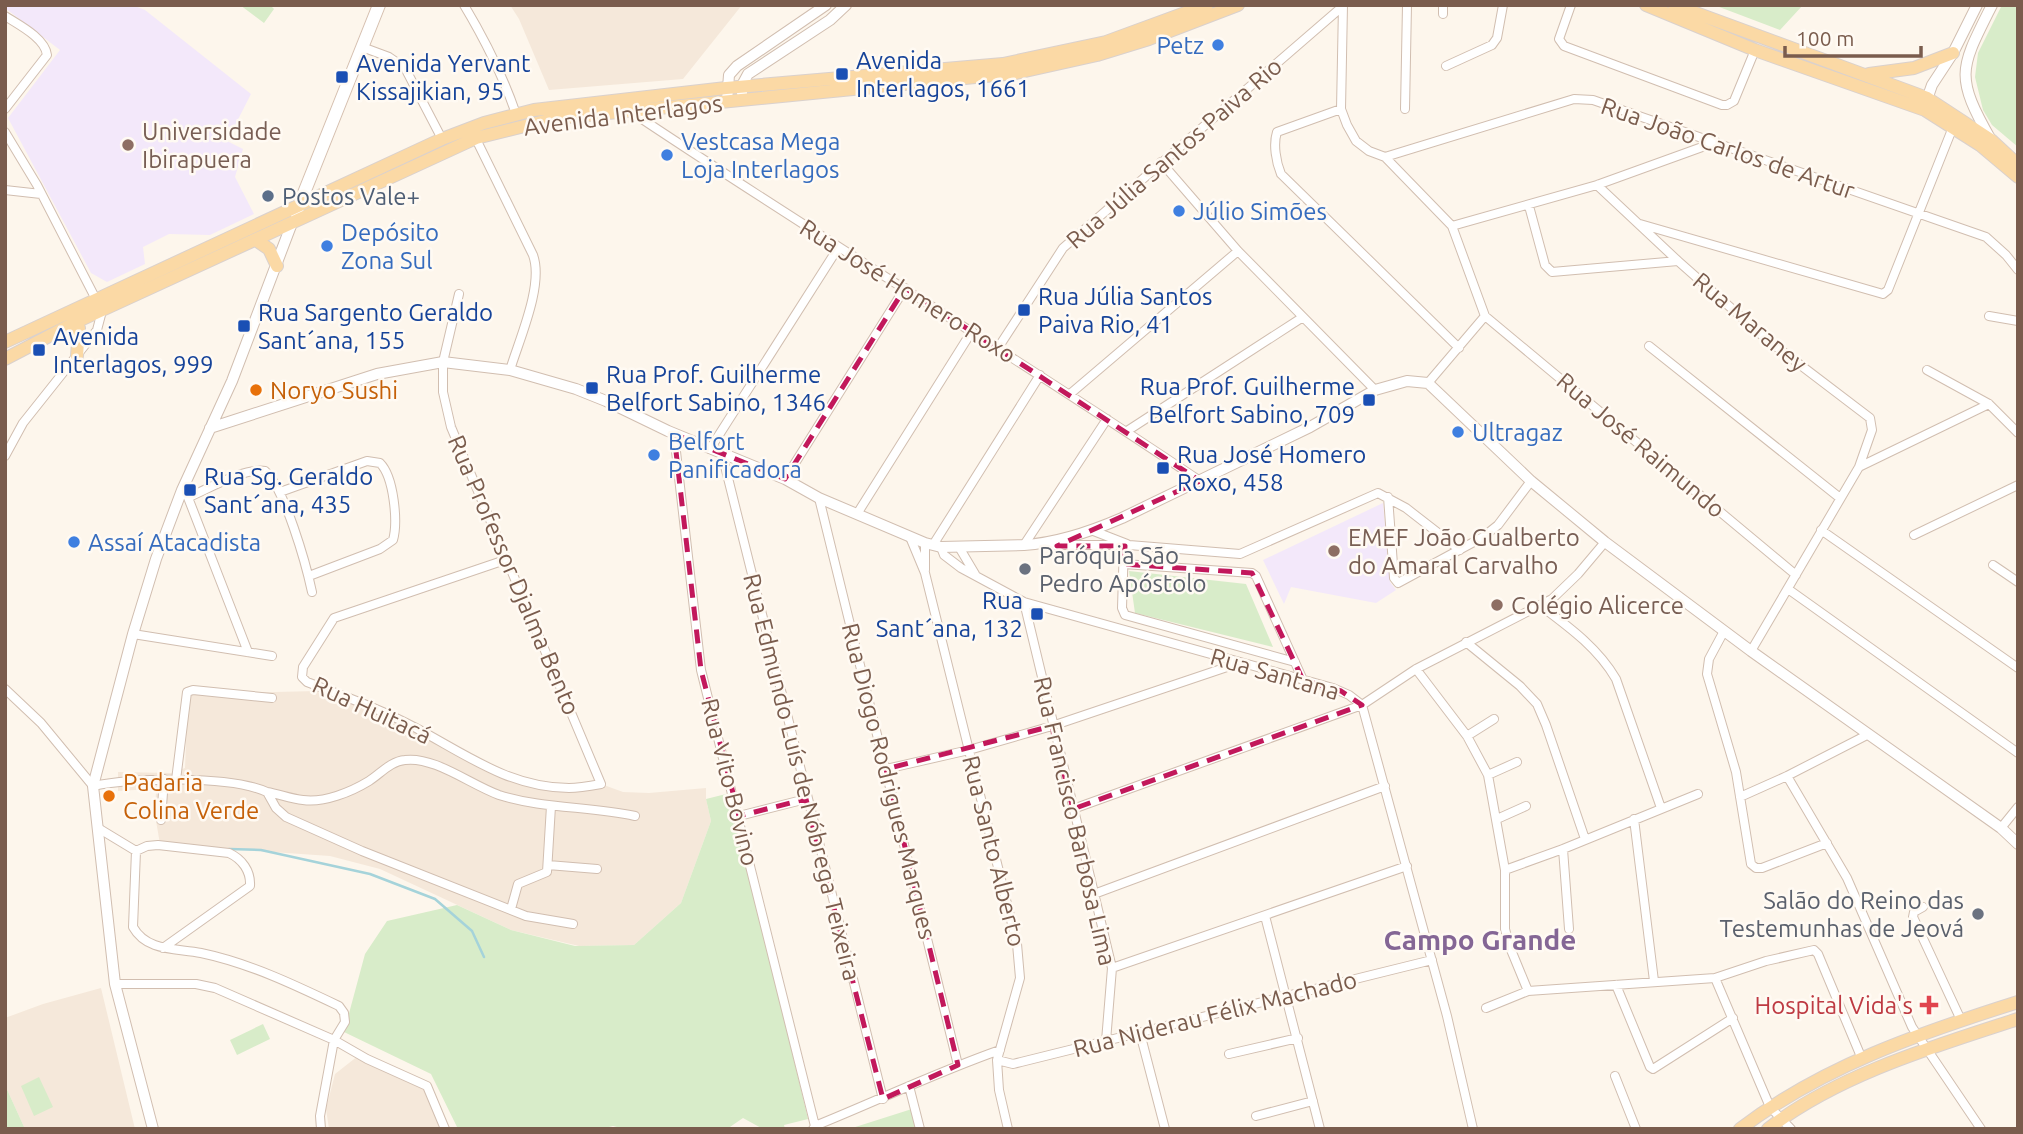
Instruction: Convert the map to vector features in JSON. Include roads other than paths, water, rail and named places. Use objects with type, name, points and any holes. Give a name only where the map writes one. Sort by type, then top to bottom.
[{"type":"main road","points":[[292,223],[379,5]]},
{"type":"main road","name":"Avenida Interlagos","points":[[742,94],[854,79],[1003,64],[1106,42],[1207,5]]},
{"type":"main road","name":"Avenida Interlagos","points":[[5,342],[64,315],[100,305],[256,240],[516,114],[619,99],[727,95],[937,81],[1041,68],[1149,40],[1238,5]]},
{"type":"main road","points":[[1646,5],[1755,50],[1954,113],[1991,140],[2018,165]]},
{"type":"main road","points":[[1674,5],[1862,75],[1926,104],[2018,177]]},
{"type":"main road","points":[[1862,75],[1914,68],[1953,53]]},
{"type":"main road","name":"Avenida Interlagos","points":[[5,359],[76,322],[100,305],[299,205],[442,139],[557,118],[727,95]]},
{"type":"main road","points":[[256,240],[270,249],[277,266]]},
{"type":"main road","points":[[64,315],[71,316],[76,322],[80,334],[78,356]]},
{"type":"main road","points":[[1740,1129],[1770,1107],[1822,1076],[1918,1035],[2018,1002]]},
{"type":"main road","points":[[1768,1129],[1816,1097],[1928,1049],[2018,1018]]},
{"type":"street","points":[[464,5],[500,72],[516,114]]},
{"type":"street","points":[[727,95],[729,75],[737,66],[826,5]]},
{"type":"street","points":[[742,94],[748,74],[817,29],[846,5]]},
{"type":"street","points":[[1405,109],[1406,5]]},
{"type":"street","points":[[1446,66],[1492,45],[1497,38],[1503,5]]},
{"type":"street","points":[[1571,5],[1559,39],[1564,46],[1722,105],[1734,101],[1755,50]]},
{"type":"street","points":[[1926,104],[1977,5]]},
{"type":"street","points":[[1991,140],[1970,101],[1965,71],[1967,54],[1992,5]]},
{"type":"street","points":[[1343,6],[1341,109],[1347,125],[1356,141],[1369,151],[1385,157],[1452,226],[1485,316],[1428,383]]},
{"type":"street","name":"Rua Júlia Santos Paiva Rio","points":[[998,348],[1063,248],[1343,6]]},
{"type":"street","points":[[5,16],[41,42],[47,55],[5,109]]},
{"type":"street","points":[[362,47],[388,57],[405,68],[442,139]]},
{"type":"street","name":"Rua José Homero Roxo","points":[[619,99],[630,110],[838,248],[1070,394],[1200,481]]},
{"type":"street","name":"Rua João Carlos de Artur","points":[[1385,157],[1574,99],[1603,102],[1986,237],[2018,270]]},
{"type":"street","points":[[1341,109],[1278,132],[1275,138],[1276,153],[1281,174],[1459,348]]},
{"type":"street","points":[[1640,224],[1880,295],[1888,290],[1953,127]]},
{"type":"street","points":[[5,132],[100,305],[97,330],[23,423],[5,456]]},
{"type":"street","points":[[473,133],[533,255],[536,269],[532,295],[510,370]]},
{"type":"street","points":[[1452,226],[1597,185],[1717,141]]},
{"type":"street","points":[[1161,162],[1238,251],[1375,390]]},
{"type":"street","name":"Rua Maraney","points":[[1597,185],[1765,338],[1870,418],[1872,430],[1859,467]]},
{"type":"street","points":[[5,190],[41,194]]},
{"type":"street","points":[[1529,206],[1545,265],[1552,272],[1678,261]]},
{"type":"street","points":[[153,1129],[116,984],[93,786],[133,634],[156,559],[232,381],[292,223]]},
{"type":"street","points":[[710,449],[838,248]]},
{"type":"street","points":[[1070,394],[1238,251]]},
{"type":"street","points":[[785,479],[905,288]]},
{"type":"street","name":"Rua Professor Djalma Bento","points":[[459,294],[443,362],[443,392],[451,426],[601,784]]},
{"type":"street","name":"Rua José Raimundo","points":[[1485,316],[1796,575]]},
{"type":"street","points":[[1990,316],[2018,321]]},
{"type":"street","points":[[1127,431],[1303,317]]},
{"type":"street","points":[[857,514],[972,331]]},
{"type":"street","points":[[1648,346],[1840,498]]},
{"type":"street","points":[[210,428],[377,374],[443,362],[510,370],[576,389],[674,434],[785,479],[819,498],[933,545],[1126,545],[1234,555],[1246,553],[1378,493],[1388,497],[1460,550]]},
{"type":"street","points":[[1927,370],[1989,404],[2018,433]]},
{"type":"street","points":[[933,545],[1040,375]]},
{"type":"street","points":[[1030,545],[1091,530],[1122,518],[1310,427],[1375,390],[1416,380],[1428,383],[1531,481],[1605,542],[1867,735],[2001,828],[2018,844]]},
{"type":"street","points":[[1751,651],[1859,467],[1989,404]]},
{"type":"street","points":[[1030,545],[1107,419]]},
{"type":"street","name":"Rua Vito Bovino","points":[[674,434],[701,670],[814,1127]]},
{"type":"street","name":"Rua Edmundo Luís de Nóbrega Teixeira","points":[[722,454],[883,1099]]},
{"type":"street","points":[[280,492],[367,461],[380,463],[387,474],[396,520],[393,540],[380,549],[309,576]]},
{"type":"street","points":[[186,494],[258,469],[270,475],[280,492],[312,592]]},
{"type":"street","points":[[1388,497],[1394,578],[1397,582],[1460,550],[1498,524],[1531,481]]},
{"type":"street","points":[[1914,536],[2018,485]]},
{"type":"street","points":[[186,494],[248,652]]},
{"type":"street","name":"Rua Diogo Rodrigues Marques","points":[[819,498],[958,1065]]},
{"type":"street","points":[[1091,530],[1126,545]]},
{"type":"street","points":[[1821,530],[2018,668]]},
{"type":"street","name":"Rua Santo Alberto","points":[[910,537],[925,573],[996,851],[1021,965],[1020,978],[997,1060],[999,1090],[1008,1129]]},
{"type":"street","points":[[1073,809],[1362,705],[1416,669],[1541,606],[1571,581],[1605,542]]},
{"type":"street","name":"Rua Santo Alberto","points":[[925,573],[933,545]]},
{"type":"street","name":"Rua Santana","points":[[933,545],[976,576],[1024,602],[1341,691],[1362,705],[1432,960],[1473,1129]]},
{"type":"street","points":[[1126,545],[1122,608],[1125,615],[1295,662]]},
{"type":"street","points":[[959,547],[976,576]]},
{"type":"street","name":"Rua Huitacá","points":[[508,559],[334,618],[303,667],[302,677],[307,682],[415,727],[496,773],[519,781],[569,788],[601,784]]},
{"type":"street","points":[[1124,564],[1252,573],[1256,576],[1303,680]]},
{"type":"street","points":[[1993,565],[2018,582]]},
{"type":"street","points":[[1788,589],[2018,752]]},
{"type":"street","name":"Rua Francisco Barbosa Lima","points":[[1024,602],[1112,968],[1106,1041]]},
{"type":"street","points":[[1541,606],[1594,649],[1610,668],[1661,808]]},
{"type":"street","points":[[1724,631],[1709,659],[1707,674],[1731,749],[1751,864],[1762,868],[1827,843]]},
{"type":"street","points":[[133,634],[272,656]]},
{"type":"street","points":[[1466,642],[1520,686],[1536,704],[1546,725],[1585,839]]},
{"type":"street","points":[[886,769],[969,750],[1052,726],[1240,663]]},
{"type":"street","points":[[1416,669],[1468,736],[1488,775],[1505,870],[1505,929],[1508,945],[1528,991]]},
{"type":"street","points":[[5,689],[41,723],[93,786]]},
{"type":"street","points":[[176,780],[187,692],[193,690],[272,698]]},
{"type":"street","points":[[1468,736],[1493,719]]},
{"type":"street","points":[[1740,797],[1867,735]]},
{"type":"street","points":[[93,786],[164,779],[248,785],[303,800],[330,797],[369,781],[396,762],[414,760],[443,768],[496,794],[521,802],[609,810],[635,816]]},
{"type":"street","points":[[1488,775],[1517,762]]},
{"type":"street","points":[[1787,776],[1847,878],[1918,1035],[1981,1129]]},
{"type":"street","points":[[161,820],[164,779]]},
{"type":"street","points":[[1094,894],[1385,786]]},
{"type":"street","points":[[267,792],[276,808],[286,817],[362,851],[511,909],[543,920],[573,924]]},
{"type":"street","points":[[1505,870],[1698,794]]},
{"type":"street","points":[[739,816],[806,799]]},
{"type":"street","points":[[511,909],[518,884],[547,872],[551,806]]},
{"type":"street","points":[[1497,819],[1526,806]]},
{"type":"street","points":[[2001,828],[2018,807]]},
{"type":"street","points":[[1634,819],[1654,981]]},
{"type":"street","points":[[98,828],[136,851]]},
{"type":"street","points":[[136,851],[158,845],[229,853],[243,862],[250,878],[250,886],[244,892],[163,948]]},
{"type":"street","points":[[1563,849],[1569,929]]},
{"type":"street","points":[[136,851],[134,927],[138,936],[146,943],[235,961],[339,1006],[344,1013],[345,1022],[334,1040],[320,1116],[321,1129]]},
{"type":"street","points":[[548,865],[597,869]]},
{"type":"street","points":[[1112,968],[1407,866]]},
{"type":"street","points":[[1923,907],[1914,912],[1913,916],[1961,1020]]},
{"type":"street","points":[[1265,916],[1320,1129]]},
{"type":"street","points":[[1486,1008],[1528,991],[1715,978],[1766,961],[1814,950],[1862,1059]]},
{"type":"street","name":"Rua Niderau Félix Machado","points":[[997,1060],[1013,1064],[1432,960]]},
{"type":"street","points":[[1715,978],[1770,1107],[1791,1129]]},
{"type":"street","points":[[116,984],[206,986],[334,1040],[367,1059],[427,1086],[445,1129]]},
{"type":"street","points":[[1616,985],[1653,1069],[1733,1017]]},
{"type":"street","points":[[1140,1033],[1165,1129]]},
{"type":"street","points":[[1229,1054],[1298,1038]]},
{"type":"street","points":[[814,1127],[958,1065],[1000,1050]]},
{"type":"street","points":[[1615,1076],[1636,1129]]},
{"type":"street","points":[[909,1086],[920,1129]]},
{"type":"street","points":[[1256,1116],[1313,1101]]},
{"type":"waterway","points":[[229,849],[261,850],[370,874],[435,899],[472,931],[484,957]]},
{"type":"place","name":"Petz","points":[[1218,45]]},
{"type":"place","name":"Avenida Interlagos, 1661","points":[[842,74]]},
{"type":"place","name":"Avenida Yervant Kissajikian, 95","points":[[342,77]]},
{"type":"place","name":"Universidade Ibirapuera","points":[[128,145]]},
{"type":"place","name":"Vestcasa Mega Loja Interlagos","points":[[667,155]]},
{"type":"place","name":"Postos Vale+","points":[[268,196]]},
{"type":"place","name":"Júlio Simões","points":[[1179,211]]},
{"type":"place","name":"Depósito Zona Sul","points":[[327,246]]},
{"type":"place","name":"Rua Júlia Santos Paiva Rio, 41","points":[[1024,310]]},
{"type":"place","name":"Rua Sargento Geraldo Sant´ana, 155","points":[[244,326]]},
{"type":"place","name":"Avenida Interlagos, 999","points":[[39,350]]},
{"type":"place","name":"Rua Prof. Guilherme Belfort Sabino, 1346","points":[[592,388]]},
{"type":"place","name":"Noryo Sushi","points":[[256,390]]},
{"type":"place","name":"Rua Prof. Guilherme Belfort Sabino, 709","points":[[1369,400]]},
{"type":"place","name":"Ultragaz","points":[[1458,432]]},
{"type":"place","name":"Belfort Panificadora","points":[[654,455]]},
{"type":"place","name":"Rua José Homero Roxo, 458","points":[[1163,468]]},
{"type":"place","name":"Rua Sg. Geraldo Sant´ana, 435","points":[[190,490]]},
{"type":"place","name":"Assaí Atacadista","points":[[74,542]]},
{"type":"place","name":"EMEF João Gualberto do Amaral Carvalho","points":[[1334,551]]},
{"type":"place","name":"Paróquia São Pedro Apóstolo","points":[[1025,569]]},
{"type":"place","name":"Colégio Alicerce","points":[[1497,605]]},
{"type":"place","name":"Rua Sant´ana, 132","points":[[1037,614]]},
{"type":"place","name":"Padaria Colina Verde","points":[[109,796]]},
{"type":"place","name":"Salão do Reino das Testemunhas de Jeová","points":[[1978,914]]},
{"type":"place","name":"Hospital Vida's","points":[[1929,1005]]},
{"type":"district","name":"Campo Grande","points":[[1480,939]]}]
